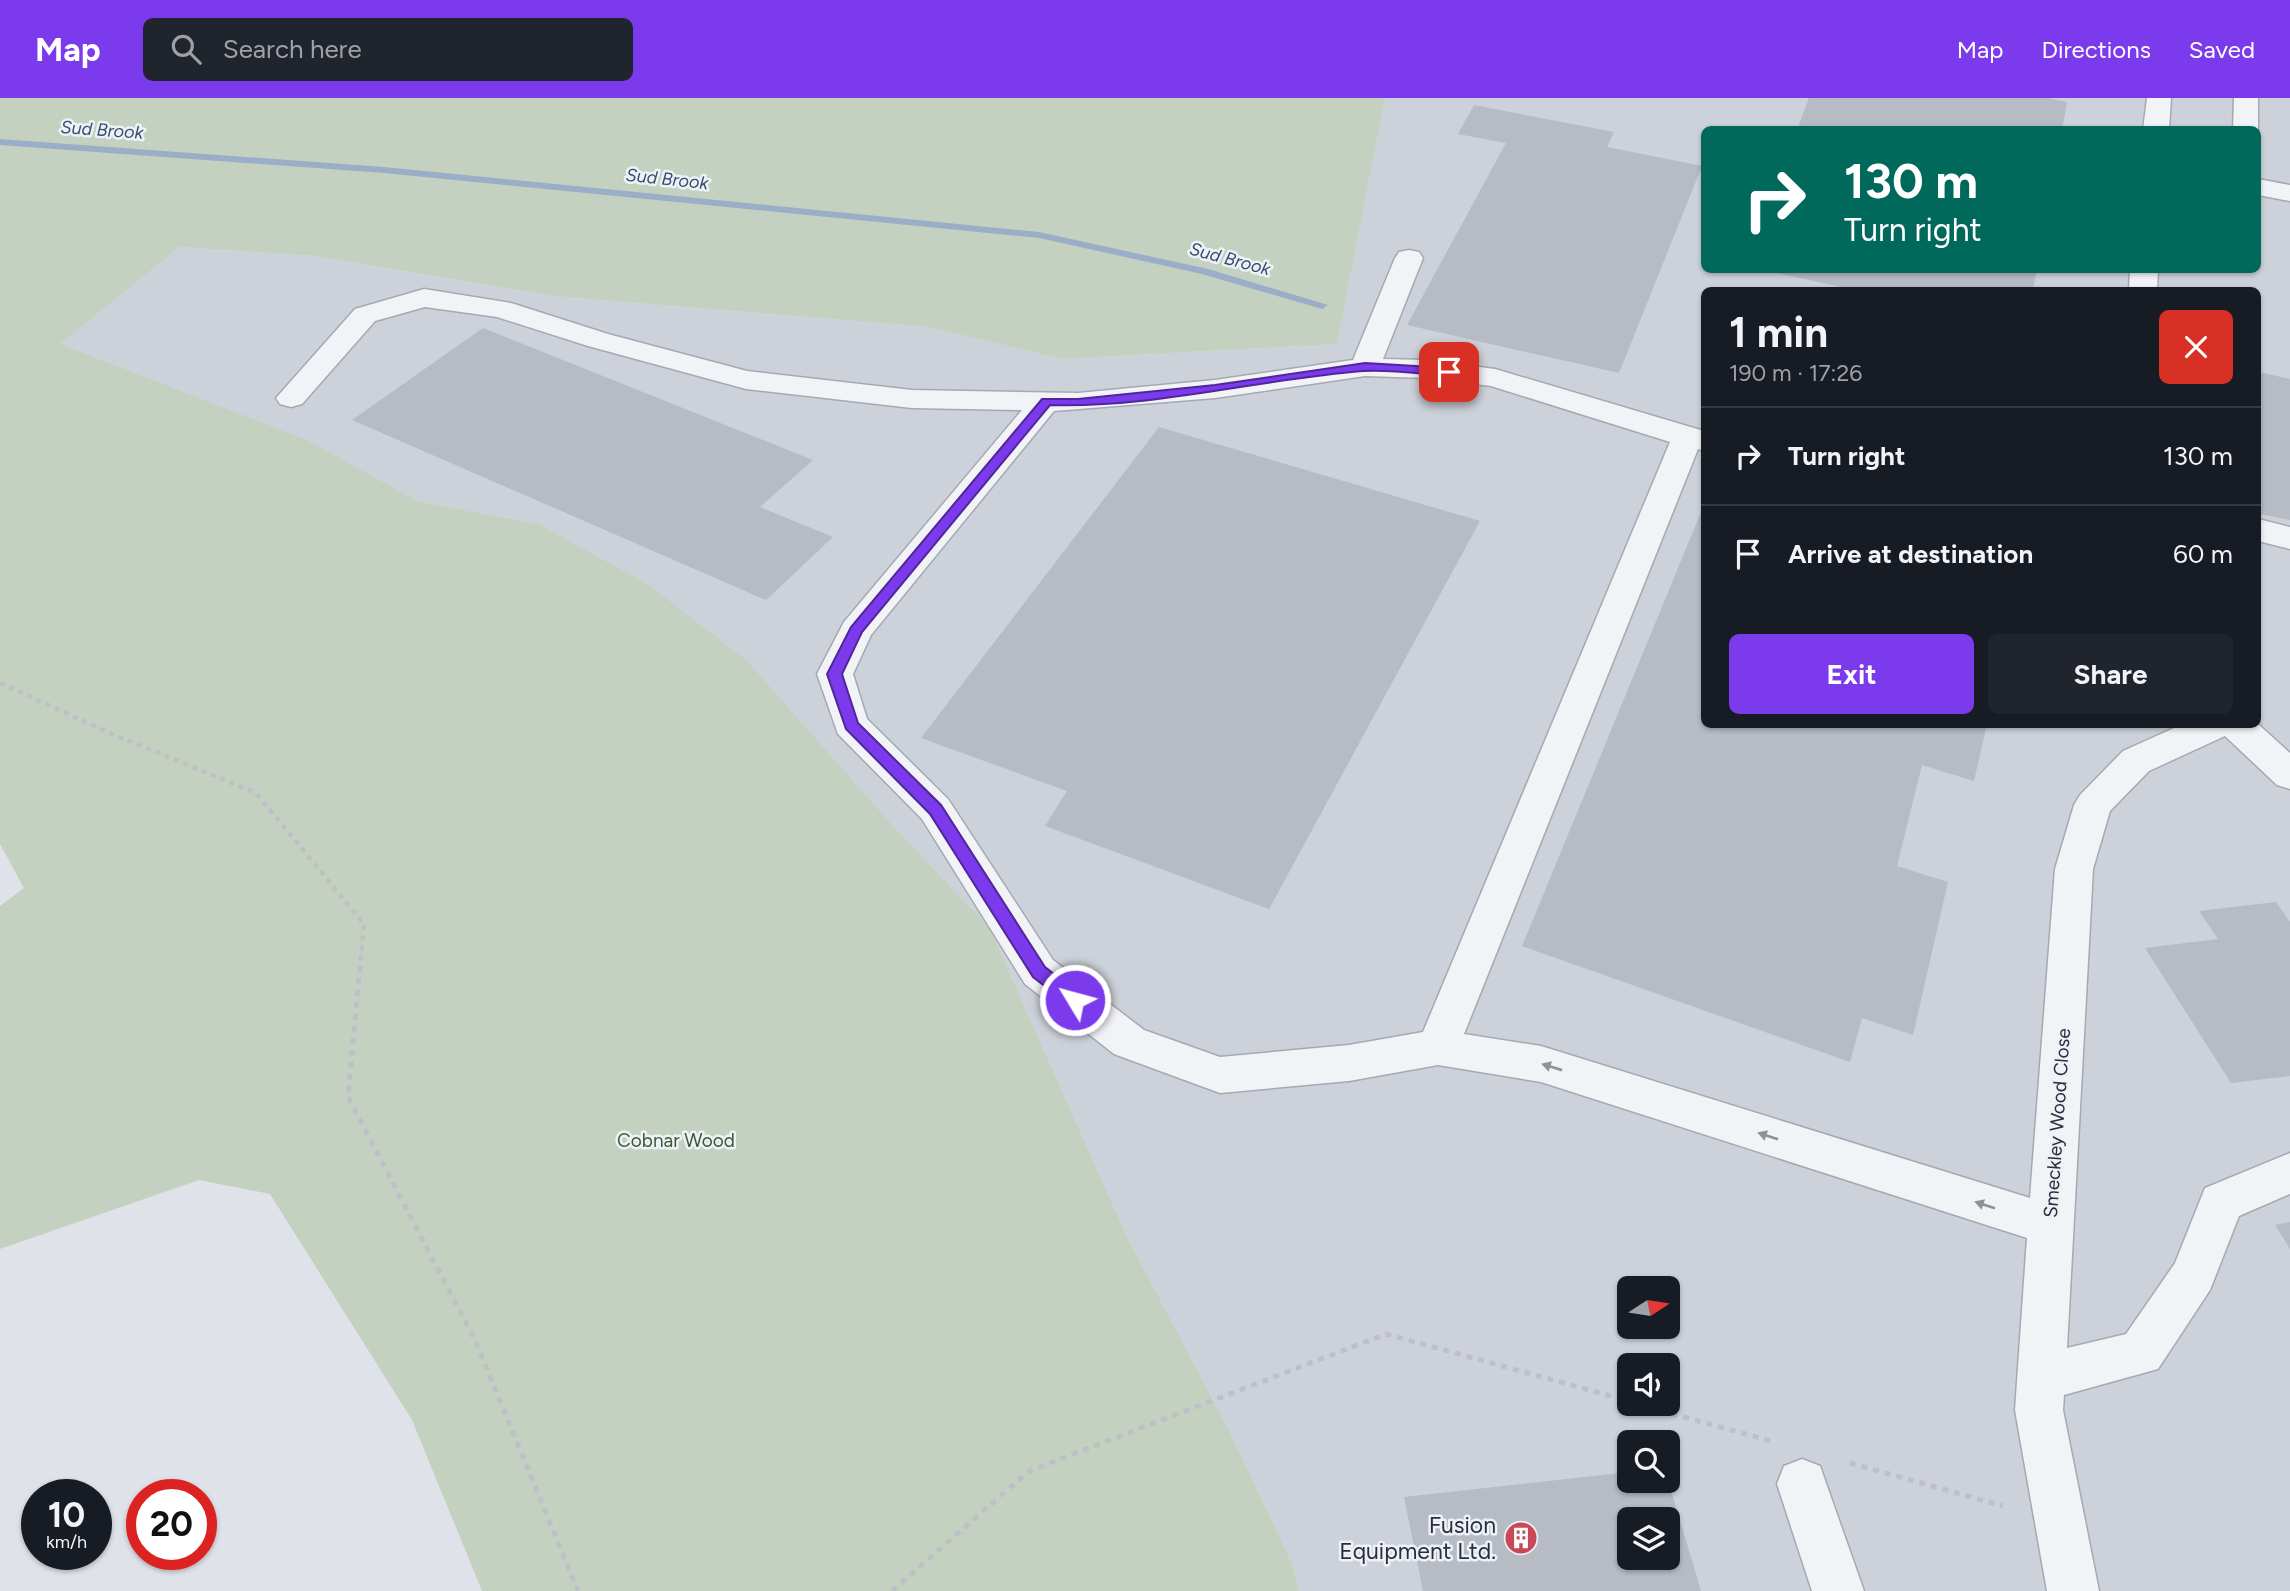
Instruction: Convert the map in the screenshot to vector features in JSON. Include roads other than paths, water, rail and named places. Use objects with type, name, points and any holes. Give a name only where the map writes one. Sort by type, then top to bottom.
[{"type":"street","points":[[2157,126],[2159,98]]},
{"type":"street","points":[[2246,98],[2246,126]]},
{"type":"street","points":[[2261,188],[2290,193]]},
{"type":"street","points":[[1365,367],[1409,258]]},
{"type":"street","points":[[291,398],[365,315],[424,298],[501,309],[598,340],[746,380],[912,399],[1078,402],[1215,389],[1365,367],[1426,369],[1495,378],[1696,439],[1438,1047]]},
{"type":"street","points":[[1046,401],[856,630],[835,674],[852,725],[935,809],[1039,972],[1129,1042],[1220,1075],[1349,1063],[1438,1047],[1541,1064],[2050,1225]]},
{"type":"street","points":[[2261,531],[2290,538]]},
{"type":"street","name":"Smeckley Wood Close","points":[[2073,1591],[2039,1410],[2074,869],[2093,805],[2136,761],[2208,728]]},
{"type":"street","points":[[2239,728],[2290,775]]},
{"type":"street","points":[[2040,1378],[2140,1353],[2194,1275],[2221,1202],[2290,1173]]},
{"type":"street","points":[[1802,1485],[1838,1591]]},
{"type":"waterway","name":"Sud Brook","points":[[0,142],[384,170],[1039,235],[1204,271],[1322,305]]},
{"type":"place","name":"Fusion Equipment Ltd.","points":[[1521,1538]]},
{"type":"park label","name":"Cobnar Wood","points":[[676,1140]]}]
